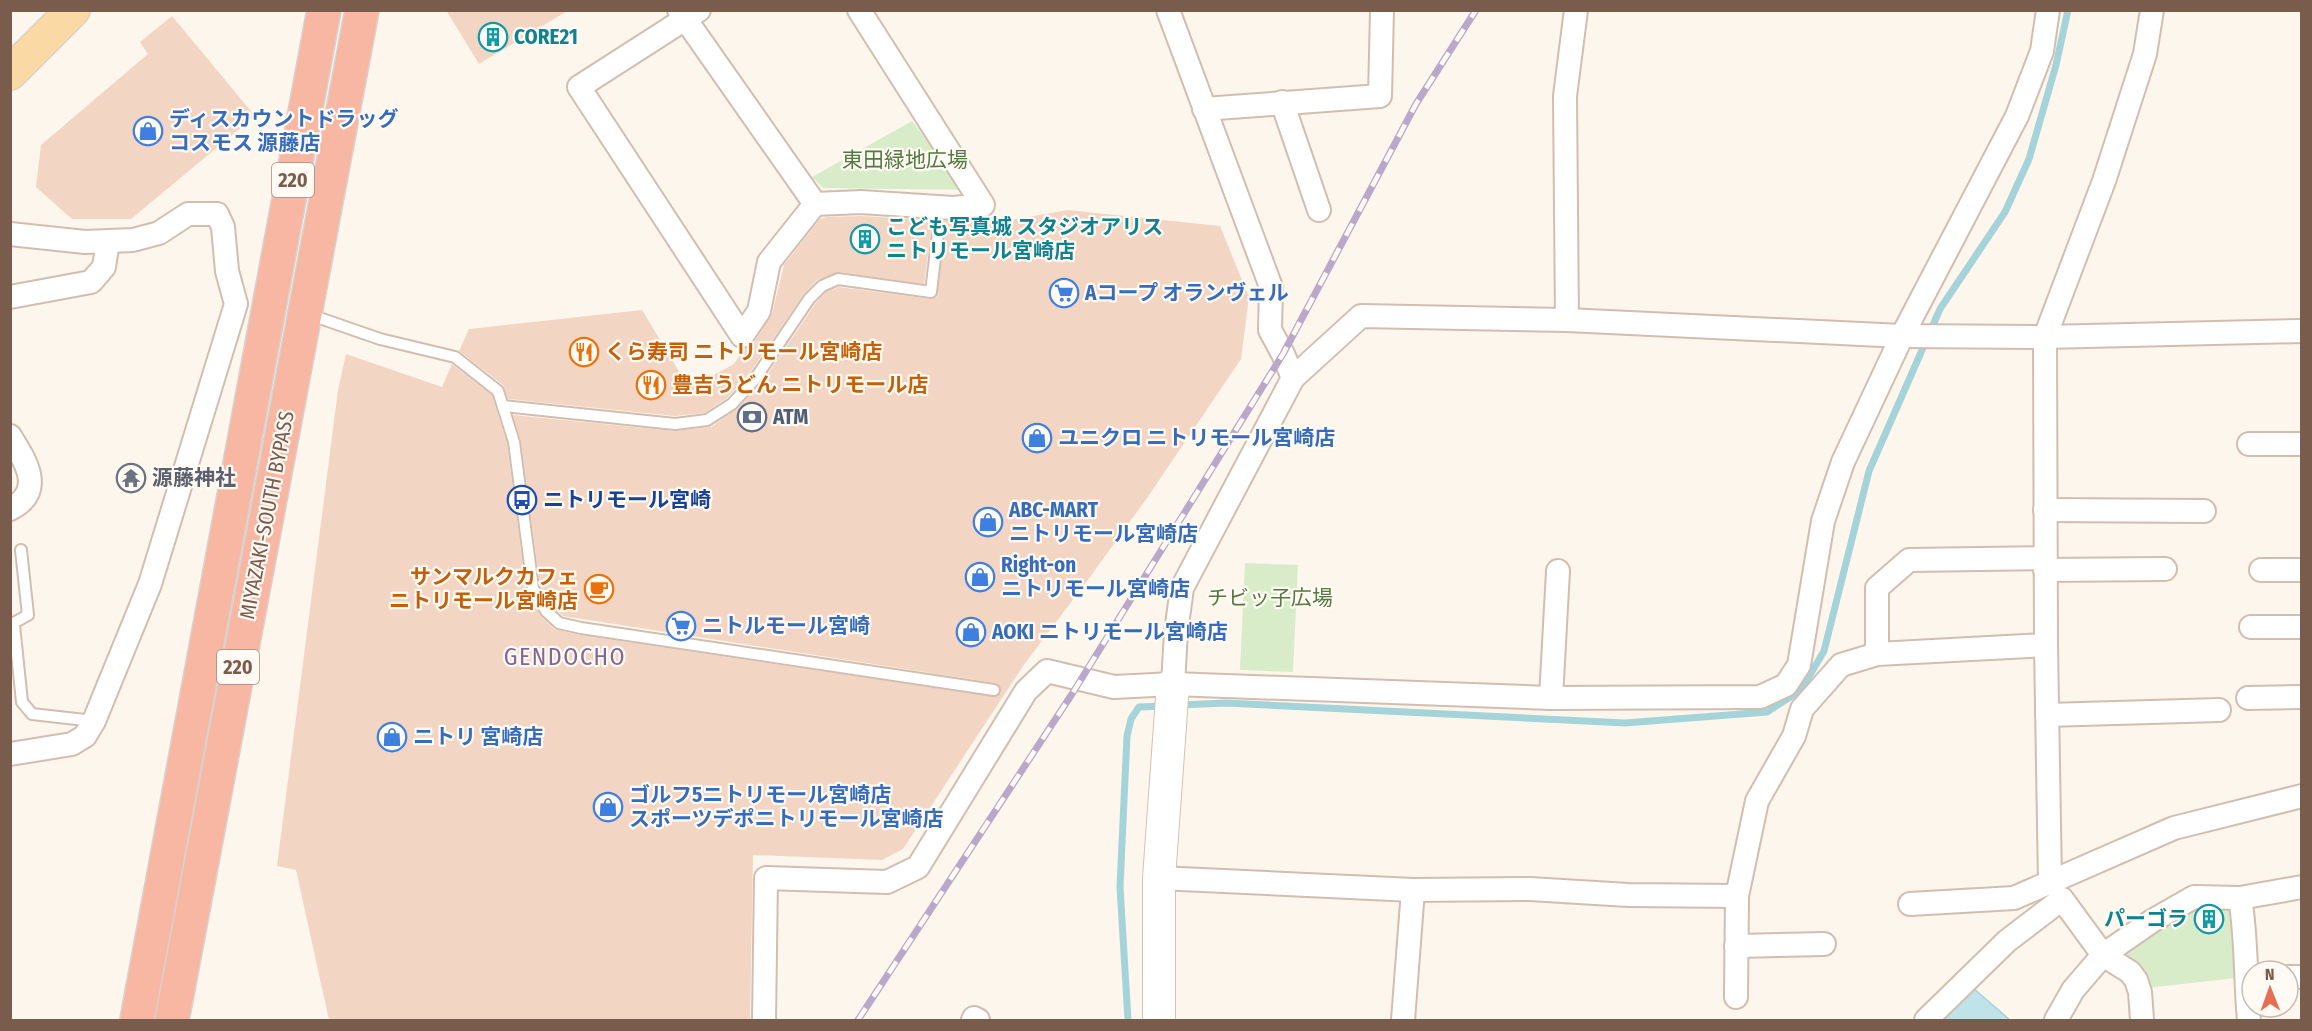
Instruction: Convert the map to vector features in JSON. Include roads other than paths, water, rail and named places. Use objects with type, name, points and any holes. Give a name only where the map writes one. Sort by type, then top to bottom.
[{"type":"highway","name":"MIYAZAKI-SOUTH BYPASS","points":[[137,1020],[324,10]]},
{"type":"highway","name":"MIYAZAKI-SOUTH BYPASS","points":[[172,1020],[362,10]]},
{"type":"main road","points":[[10,73],[73,10]]},
{"type":"street","points":[[815,204],[688,14],[579,87],[742,336],[759,311],[769,262],[815,204],[861,202],[953,208],[983,205],[860,10]]},
{"type":"street","points":[[1168,10],[1271,287],[1269,330],[1293,378]]},
{"type":"street","points":[[1204,109],[1380,96],[1383,10]]},
{"type":"street","points":[[1567,320],[1565,96],[1576,10]]},
{"type":"street","points":[[1736,996],[1737,896],[1757,801],[1794,736],[1794,697],[1822,521],[1843,462],[1902,336],[2017,116],[2042,51],[2048,10]]},
{"type":"street","points":[[2050,884],[2045,564],[2045,337],[2104,181],[2145,54],[2152,10]]},
{"type":"street","points":[[1282,102],[1319,210]]},
{"type":"street","points":[[10,234],[85,242],[133,240],[159,232],[188,214],[218,214],[223,227],[227,271],[236,304],[150,584],[94,721],[85,736],[72,744],[10,754]]},
{"type":"street","points":[[10,297],[92,282],[104,267],[108,241]]},
{"type":"street","points":[[236,304],[270,306],[305,313]]},
{"type":"street","points":[[1159,1020],[1159,878],[1176,632],[1182,588],[1293,378],[1361,316],[1567,320],[1902,336],[2045,337],[2301,331]]},
{"type":"street","points":[[10,436],[29,466],[29,488],[22,503],[10,509]]},
{"type":"street","points":[[2249,444],[2301,444]]},
{"type":"street","points":[[2045,510],[2204,512]]},
{"type":"street","points":[[1877,654],[1877,588],[1909,560],[2165,569]]},
{"type":"street","points":[[2261,570],[2301,570]]},
{"type":"street","points":[[1551,698],[1558,571]]},
{"type":"street","points":[[2251,627],[2301,627]]},
{"type":"street","points":[[764,1020],[766,878],[887,882],[918,867],[1026,691],[1047,671],[1114,687],[1173,684],[1551,698],[1794,697],[1841,665],[1877,654],[2046,645]]},
{"type":"street","points":[[2248,698],[2301,697]]},
{"type":"street","points":[[2047,715],[2219,710]]},
{"type":"street","points":[[1910,904],[2013,898],[2050,884],[2175,828],[2301,796]]},
{"type":"street","points":[[1159,878],[1413,890],[1530,890],[1628,896],[1737,896]]},
{"type":"street","points":[[2056,1020],[2073,990],[2103,955],[2152,921],[2194,897],[2240,898],[2301,887]]},
{"type":"street","points":[[1403,1020],[1413,890]]},
{"type":"street","points":[[1926,1020],[2007,941],[2062,898],[2103,955],[2130,972],[2136,980],[2140,992],[2142,1020]]},
{"type":"street","points":[[2240,898],[2248,959]]},
{"type":"street","points":[[1736,946],[1824,944]]},
{"type":"street","points":[[973,1020],[974,1018],[978,1020]]},
{"type":"lane","points":[[503,406],[675,424],[707,420],[732,404],[755,379],[809,299],[822,286],[838,279],[931,292],[938,233]]},
{"type":"lane","points":[[305,313],[380,339],[455,357],[498,392],[514,442],[533,588],[546,611],[559,623],[994,690]]},
{"type":"lane","points":[[21,550],[28,615],[12,625],[22,702],[32,714],[94,721]]},
{"type":"water","points":[[1973,988],[2010,1020],[1941,1020]]},
{"type":"waterway","points":[[1179,705],[1226,703],[1625,723],[1767,712],[1801,690],[1824,651],[1869,471],[1940,309],[2005,212],[2029,159],[2056,65],[2068,10]]},
{"type":"waterway","points":[[1128,1020],[1120,887],[1127,736],[1131,719],[1139,707],[1165,706]]},
{"type":"railway","points":[[858,1020],[1072,694],[1283,354],[1416,104],[1476,10]]},
{"type":"place","name":"CORE21","points":[[493,37]]},
{"type":"place","name":"ディスカウントドラッグ コスモス 源藤店","points":[[148,131]]},
{"type":"place","name":"こども写真城 スタジオアリス ニトリモール宮崎店","points":[[865,239]]},
{"type":"place","name":"Aコープ オランヴェル","points":[[1064,293]]},
{"type":"place","name":"くら寿司 ニトリモール宮崎店","points":[[584,352]]},
{"type":"place","name":"豊吉うどん ニトリモール店","points":[[651,385]]},
{"type":"place","name":"ATM","points":[[752,417]]},
{"type":"place","name":"ユニクロ ニトリモール宮崎店","points":[[1037,438]]},
{"type":"place","name":"源藤神社","points":[[131,478]]},
{"type":"place","name":"ニトリモール宮崎","points":[[522,500]]},
{"type":"place","name":"ABC-MART ニトリモール宮崎店","points":[[988,522]]},
{"type":"place","name":"Right-on ニトリモール宮崎店","points":[[980,577]]},
{"type":"place","name":"サンマルクカフェ ニトリモール宮崎店","points":[[599,589]]},
{"type":"place","name":"ニトルモール宮崎","points":[[681,626]]},
{"type":"place","name":"AOKI ニトリモール宮崎店","points":[[971,632]]},
{"type":"place","name":"ニトリ 宮崎店","points":[[392,737]]},
{"type":"place","name":"ゴルフ5ニトリモール宮崎店 スポーツデポニトリモール宮崎店","points":[[608,807]]},
{"type":"place","name":"パーゴラ","points":[[2209,919]]},
{"type":"district","name":"GENDOCHO","points":[[565,657]]},
{"type":"park label","name":"東田緑地広場","points":[[905,160]]},
{"type":"park label","name":"チビッ子広場","points":[[1270,598]]}]
